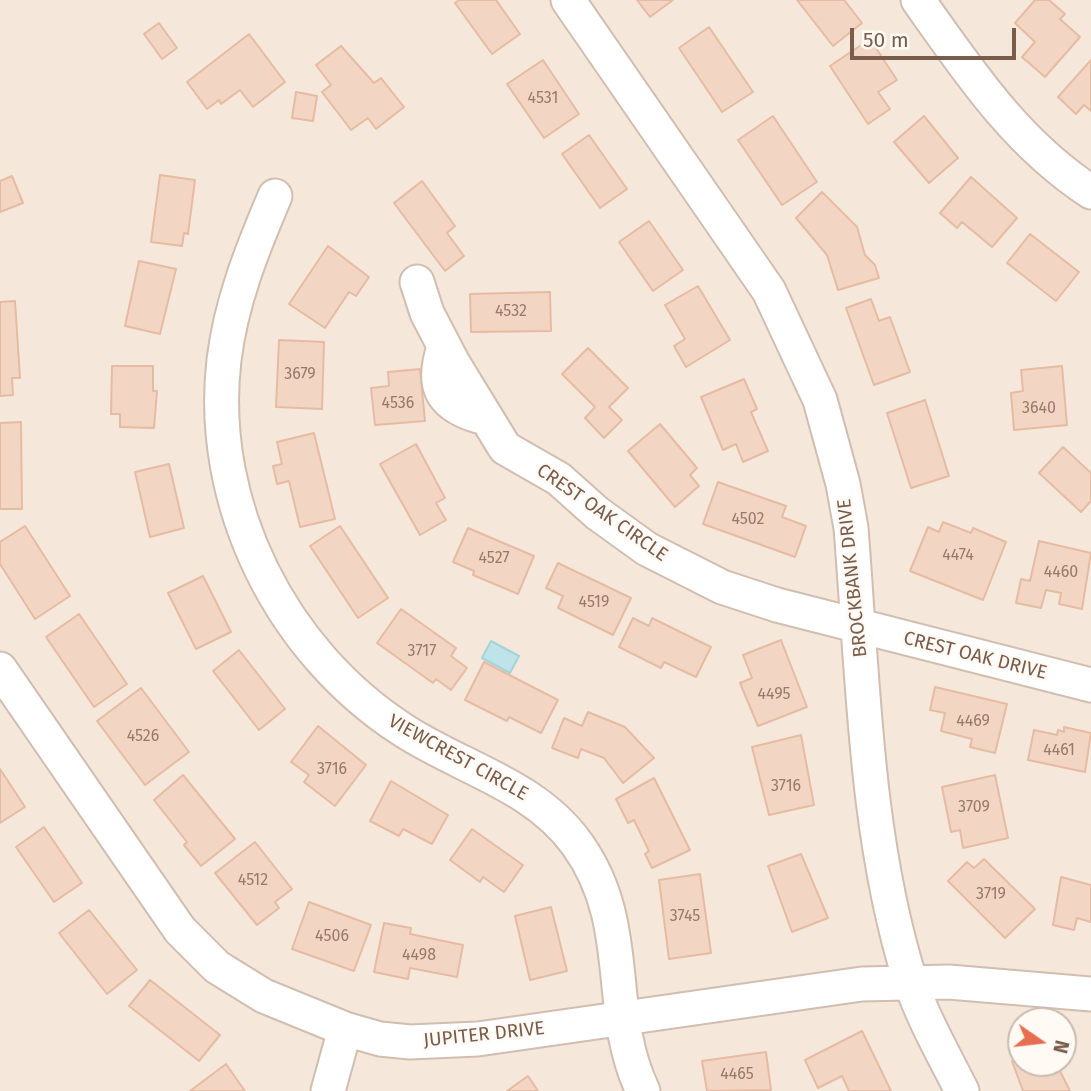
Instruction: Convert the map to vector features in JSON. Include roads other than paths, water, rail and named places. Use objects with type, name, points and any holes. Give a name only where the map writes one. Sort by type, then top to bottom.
[{"type":"street","name":"BROCKBANK DRIVE","points":[[568,0],[748,258],[788,325],[820,400],[843,484],[851,528],[879,841],[911,981],[924,1016],[962,1091]]},
{"type":"street","points":[[918,0],[1006,120],[1049,162],[1091,192]]},
{"type":"street","name":"VIEWCREST CIRCLE","points":[[275,196],[244,270],[224,363],[222,398],[227,461],[233,492],[252,550],[276,600],[296,630],[318,657],[359,697],[414,736],[536,802],[577,843],[600,883],[609,907],[629,1055],[643,1091]]},
{"type":"street","name":"CREST OAK CIRCLE","points":[[417,282],[427,313],[444,347],[505,448],[559,479],[625,534],[692,574],[748,597],[860,627]]},
{"type":"street","name":"CREST OAK DRIVE","points":[[860,627],[1091,685]]},
{"type":"street","name":"JUPITER DRIVE","points":[[0,668],[180,930],[217,967],[264,996],[345,1030],[380,1039],[436,1042],[862,984],[911,981],[1091,994]]},
{"type":"street","points":[[328,1091],[345,1030]]},
{"type":"water","points":[[491,641],[519,656],[510,673],[482,658]]}]
